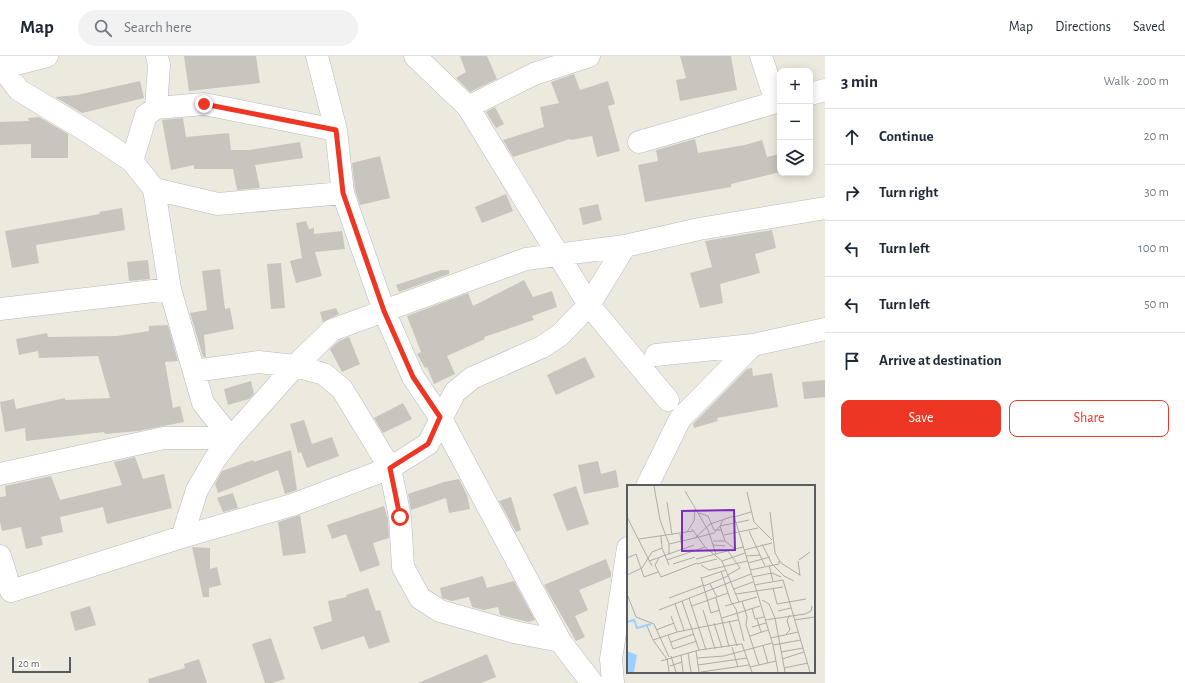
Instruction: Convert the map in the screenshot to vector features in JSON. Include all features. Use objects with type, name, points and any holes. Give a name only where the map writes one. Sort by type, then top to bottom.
[{"type":"street","points":[[47,56],[0,67],[19,90],[90,133],[132,161],[154,189],[170,289],[203,402],[231,438]]},
{"type":"street","points":[[156,108],[159,65],[157,56]]},
{"type":"street","points":[[318,56],[336,130],[343,193],[384,311],[413,377],[440,417],[560,641],[592,683]]},
{"type":"street","points":[[415,56],[468,107],[589,305],[668,400]]},
{"type":"street","points":[[468,107],[534,74],[589,56]]},
{"type":"street","points":[[762,56],[777,98]]},
{"type":"street","points":[[813,93],[825,90]]},
{"type":"street","points":[[639,142],[777,101]]},
{"type":"street","points":[[132,161],[146,115],[156,108],[204,104],[336,130]]},
{"type":"street","points":[[154,189],[218,204],[343,193]]},
{"type":"street","points":[[182,537],[197,490],[215,459],[231,438],[295,366],[332,330],[526,259],[625,246],[699,229],[825,208]]},
{"type":"street","points":[[0,556],[3,578],[11,591],[182,537],[292,505],[390,468],[428,444],[440,417],[455,392],[472,378],[542,347],[560,335],[589,305],[625,246]]},
{"type":"street","points":[[0,309],[170,289]]},
{"type":"street","points":[[656,355],[752,345],[825,329]]},
{"type":"street","points":[[647,485],[680,419],[752,345]]},
{"type":"street","points":[[194,371],[259,362],[295,366],[324,374],[342,389],[390,468],[400,517],[403,567],[420,598],[440,611],[514,632],[560,641]]},
{"type":"street","points":[[0,474],[164,438],[231,438]]},
{"type":"street","points":[[613,683],[611,659],[627,555]]},
{"type":"building","points":[[184,56],[256,56],[260,83],[189,91]]},
{"type":"building","points":[[460,56],[487,56],[497,79],[470,92],[456,78],[466,72]]},
{"type":"building","points":[[680,56],[731,56],[737,90],[680,101],[676,80],[686,78]]},
{"type":"building","points":[[574,74],[580,90],[608,81],[615,104],[608,106],[620,151],[597,157],[592,136],[570,139],[513,157],[503,140],[544,127],[540,107],[559,103],[551,82]]},
{"type":"building","points":[[140,81],[144,98],[82,113],[55,97],[77,95]]},
{"type":"building","points":[[495,107],[504,124],[496,128],[486,112]]},
{"type":"building","points":[[39,117],[68,134],[68,158],[31,158],[31,144],[0,145],[0,122],[29,121],[28,118]]},
{"type":"building","points":[[183,118],[186,137],[229,133],[231,150],[250,150],[300,142],[303,158],[255,165],[260,188],[237,190],[233,169],[194,169],[194,165],[171,170],[162,120]]},
{"type":"building","points":[[695,139],[698,153],[745,145],[762,140],[767,157],[777,155],[777,173],[731,184],[731,187],[645,202],[638,165],[658,161],[656,150]]},
{"type":"building","points":[[380,156],[390,198],[360,205],[355,190],[352,163]]},
{"type":"building","points":[[506,194],[513,211],[482,223],[475,207]]},
{"type":"building","points":[[598,204],[602,220],[583,225],[579,208]]},
{"type":"building","points":[[122,208],[125,230],[36,245],[39,263],[12,268],[5,231],[100,214],[99,212]]},
{"type":"building","points":[[306,221],[309,229],[314,228],[314,234],[342,231],[345,249],[315,252],[322,276],[296,283],[290,261],[302,258],[296,223]]},
{"type":"building","points":[[772,230],[776,248],[755,254],[760,273],[720,284],[723,303],[700,308],[690,273],[712,267],[705,241]]},
{"type":"building","points":[[148,260],[150,279],[129,281],[127,262]]},
{"type":"building","points":[[281,263],[285,308],[271,309],[267,264]]},
{"type":"building","points":[[220,269],[225,309],[230,308],[234,329],[204,335],[206,357],[203,357],[190,313],[207,310],[202,271]]},
{"type":"building","points":[[441,270],[449,270],[449,274],[399,292],[396,285]]},
{"type":"building","points":[[524,280],[533,297],[552,291],[557,307],[532,316],[534,320],[484,337],[485,339],[447,356],[455,374],[434,384],[427,367],[425,368],[417,354],[421,352],[407,316],[468,293],[473,306]]},
{"type":"building","points":[[336,308],[339,314],[323,322],[320,312]]},
{"type":"building","points":[[168,325],[178,361],[165,362],[173,408],[180,406],[184,422],[138,431],[105,434],[104,432],[26,441],[25,428],[5,432],[0,402],[14,399],[16,409],[65,398],[65,400],[110,398],[98,356],[39,358],[38,351],[19,355],[16,339],[47,333],[48,337],[117,336],[149,331],[149,326]]},
{"type":"building","points":[[349,337],[360,364],[342,372],[330,349],[339,341]]},
{"type":"building","points":[[585,357],[595,377],[556,395],[547,375]]},
{"type":"building","points":[[752,368],[753,376],[772,373],[778,407],[717,418],[718,421],[694,428],[693,424],[747,369]]},
{"type":"building","points":[[825,380],[825,397],[804,399],[802,382]]},
{"type":"building","points":[[251,381],[254,394],[249,399],[228,405],[224,389]]},
{"type":"building","points":[[403,403],[412,419],[383,433],[374,418]]},
{"type":"building","points":[[304,420],[312,444],[332,437],[339,456],[307,468],[301,452],[298,453],[290,424]]},
{"type":"building","points":[[291,450],[297,490],[285,494],[278,470],[218,493],[215,484],[222,471],[253,460],[254,462]]},
{"type":"building","points":[[135,457],[143,479],[164,474],[172,508],[107,524],[103,507],[60,517],[63,532],[41,537],[43,545],[26,549],[21,527],[2,531],[0,522],[0,497],[6,496],[5,486],[51,476],[60,500],[122,485],[114,462]]},
{"type":"building","points":[[598,461],[601,474],[616,470],[619,487],[584,494],[578,465]]},
{"type":"building","points":[[459,479],[467,495],[470,509],[449,513],[446,498],[411,510],[408,494],[444,482]]},
{"type":"building","points":[[576,486],[589,524],[567,531],[553,494]]},
{"type":"building","points":[[233,493],[238,508],[223,512],[217,498]]},
{"type":"building","points":[[511,497],[521,530],[516,532],[499,501]]},
{"type":"building","points":[[384,506],[388,519],[389,538],[373,543],[380,565],[360,572],[346,534],[332,539],[327,525]]},
{"type":"building","points":[[300,515],[306,553],[283,556],[278,522]]},
{"type":"building","points":[[192,547],[210,548],[210,569],[217,567],[221,585],[209,588],[209,597],[203,597]]},
{"type":"building","points":[[606,559],[611,577],[579,590],[588,610],[575,616],[585,637],[576,641],[544,585]]},
{"type":"building","points":[[483,576],[487,588],[514,581],[535,620],[528,622],[500,615],[498,607],[484,610],[472,607],[469,597],[452,601],[442,598],[440,588]]},
{"type":"building","points":[[368,588],[376,611],[380,610],[390,642],[369,649],[364,636],[321,650],[313,627],[332,621],[328,601],[347,597],[346,595]]},
{"type":"building","points":[[90,606],[96,625],[75,631],[70,612]]},
{"type":"building","points":[[271,638],[285,679],[272,683],[265,683],[252,644]]},
{"type":"building","points":[[487,654],[496,677],[481,683],[418,683]]},
{"type":"building","points":[[199,659],[207,683],[149,683],[148,679],[185,668],[184,664]]},
{"type":"route","points":[[204,104],[336,130],[343,193],[384,311],[413,377],[440,417],[428,444],[390,468],[400,517]]}]
